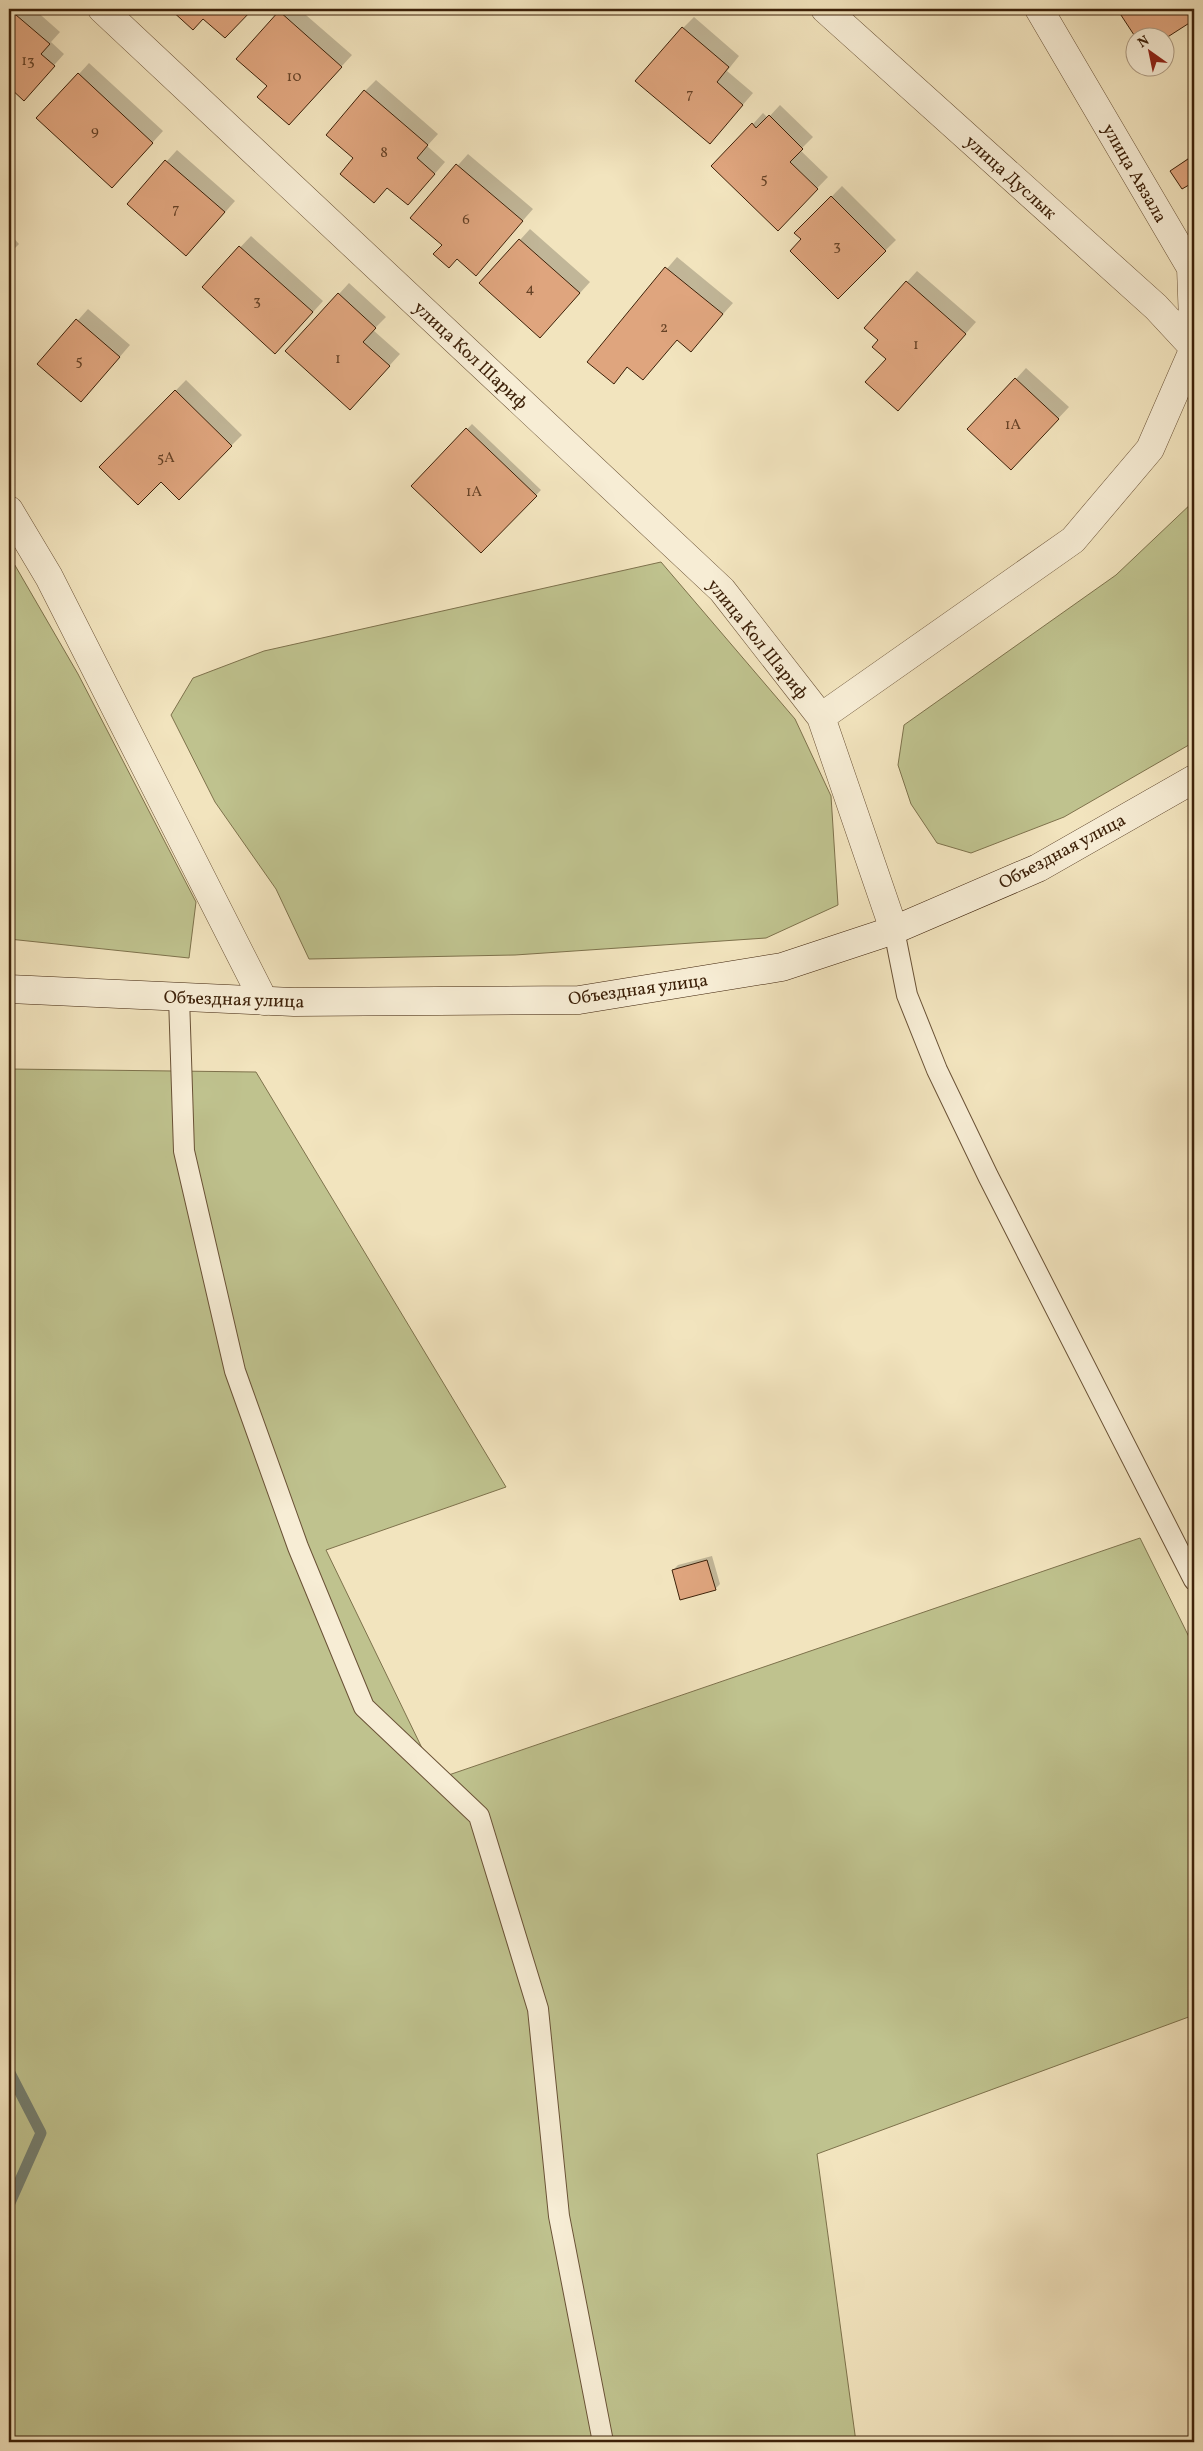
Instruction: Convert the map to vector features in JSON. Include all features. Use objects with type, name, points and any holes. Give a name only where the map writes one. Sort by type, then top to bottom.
[{"type":"street","name":"улица Кол Шариф","points":[[102,9],[722,590],[821,717],[894,930]]},
{"type":"street","name":"улица Дуслык","points":[[825,9],[1156,307],[1194,348]]},
{"type":"street","name":"улица Авзала","points":[[1039,9],[1191,268],[1194,348]]},
{"type":"street","points":[[821,717],[1073,540],[1150,449],[1194,348]]},
{"type":"street","points":[[1167,410],[1194,386]]},
{"type":"street","points":[[9,510],[49,577],[264,1001]]},
{"type":"street","name":"Объездная улица","points":[[9,989],[264,1001],[579,1000],[782,967],[894,930],[1038,868],[1194,779]]},
{"type":"lane","points":[[894,930],[907,995],[937,1070],[988,1176],[1194,1580]]},
{"type":"lane","points":[[178,997],[184,1151],[235,1370],[298,1548],[364,1707],[479,1816],[538,2009],[559,2216],[603,2442]]},
{"type":"green space","points":[[1194,501],[1194,742],[1064,817],[971,853],[937,843],[911,804],[898,765],[904,725],[1116,575]]},
{"type":"green space","points":[[9,555],[78,674],[196,902],[189,958],[9,939]]},
{"type":"green space","points":[[661,562],[795,719],[831,796],[838,905],[766,938],[515,955],[309,959],[276,889],[215,802],[171,715],[193,678],[264,651]]},
{"type":"green space","points":[[9,1069],[256,1072],[506,1487],[326,1550],[437,1779],[1140,1538],[1194,1647],[1194,2015],[817,2154],[856,2442],[9,2442]]},
{"type":"building","points":[[9,9],[50,44],[41,54],[55,66],[24,101],[9,87]]},
{"type":"building","points":[[170,9],[253,9],[225,38],[203,19],[193,30]]},
{"type":"building","points":[[1117,9],[1194,9],[1194,20],[1176,32],[1176,28],[1129,28]]},
{"type":"building","points":[[279,11],[342,67],[289,125],[257,97],[267,86],[236,59]]},
{"type":"building","points":[[682,27],[729,67],[717,82],[743,105],[710,144],[635,81]]},
{"type":"building","points":[[78,73],[153,143],[112,188],[36,118]]},
{"type":"building","points":[[364,90],[428,145],[417,158],[435,174],[408,205],[387,188],[374,203],[340,174],[353,158],[326,135]]},
{"type":"building","points":[[769,115],[803,149],[790,162],[818,189],[778,231],[711,166],[752,123],[756,128]]},
{"type":"building","points":[[1194,155],[1194,182],[1182,189],[1170,171]]},
{"type":"building","points":[[165,160],[225,212],[186,256],[127,204]]},
{"type":"building","points":[[456,164],[523,221],[476,276],[457,259],[449,268],[433,254],[442,245],[410,218]]},
{"type":"building","points":[[831,196],[886,251],[838,299],[790,251],[801,239],[794,233]]},
{"type":"building","points":[[519,239],[580,293],[540,338],[479,283]]},
{"type":"building","points":[[239,246],[313,312],[275,354],[202,287]]},
{"type":"building","points":[[665,267],[723,314],[691,352],[677,340],[643,380],[627,367],[614,384],[587,362]]},
{"type":"building","points":[[906,281],[966,334],[898,411],[865,382],[886,359],[872,347],[878,340],[864,328]]},
{"type":"building","points":[[338,293],[376,328],[363,342],[390,366],[350,410],[285,351]]},
{"type":"building","points":[[76,319],[120,357],[81,402],[37,364]]},
{"type":"building","points":[[1015,378],[1059,419],[1011,470],[967,429]]},
{"type":"building","points":[[175,390],[232,446],[179,500],[161,482],[138,505],[99,467]]},
{"type":"building","points":[[466,428],[537,496],[481,553],[411,486]]},
{"type":"building","points":[[707,1560],[716,1590],[680,1600],[672,1570]]},
{"type":"waterway","points":[[9,2071],[41,2133],[9,2205]]}]
